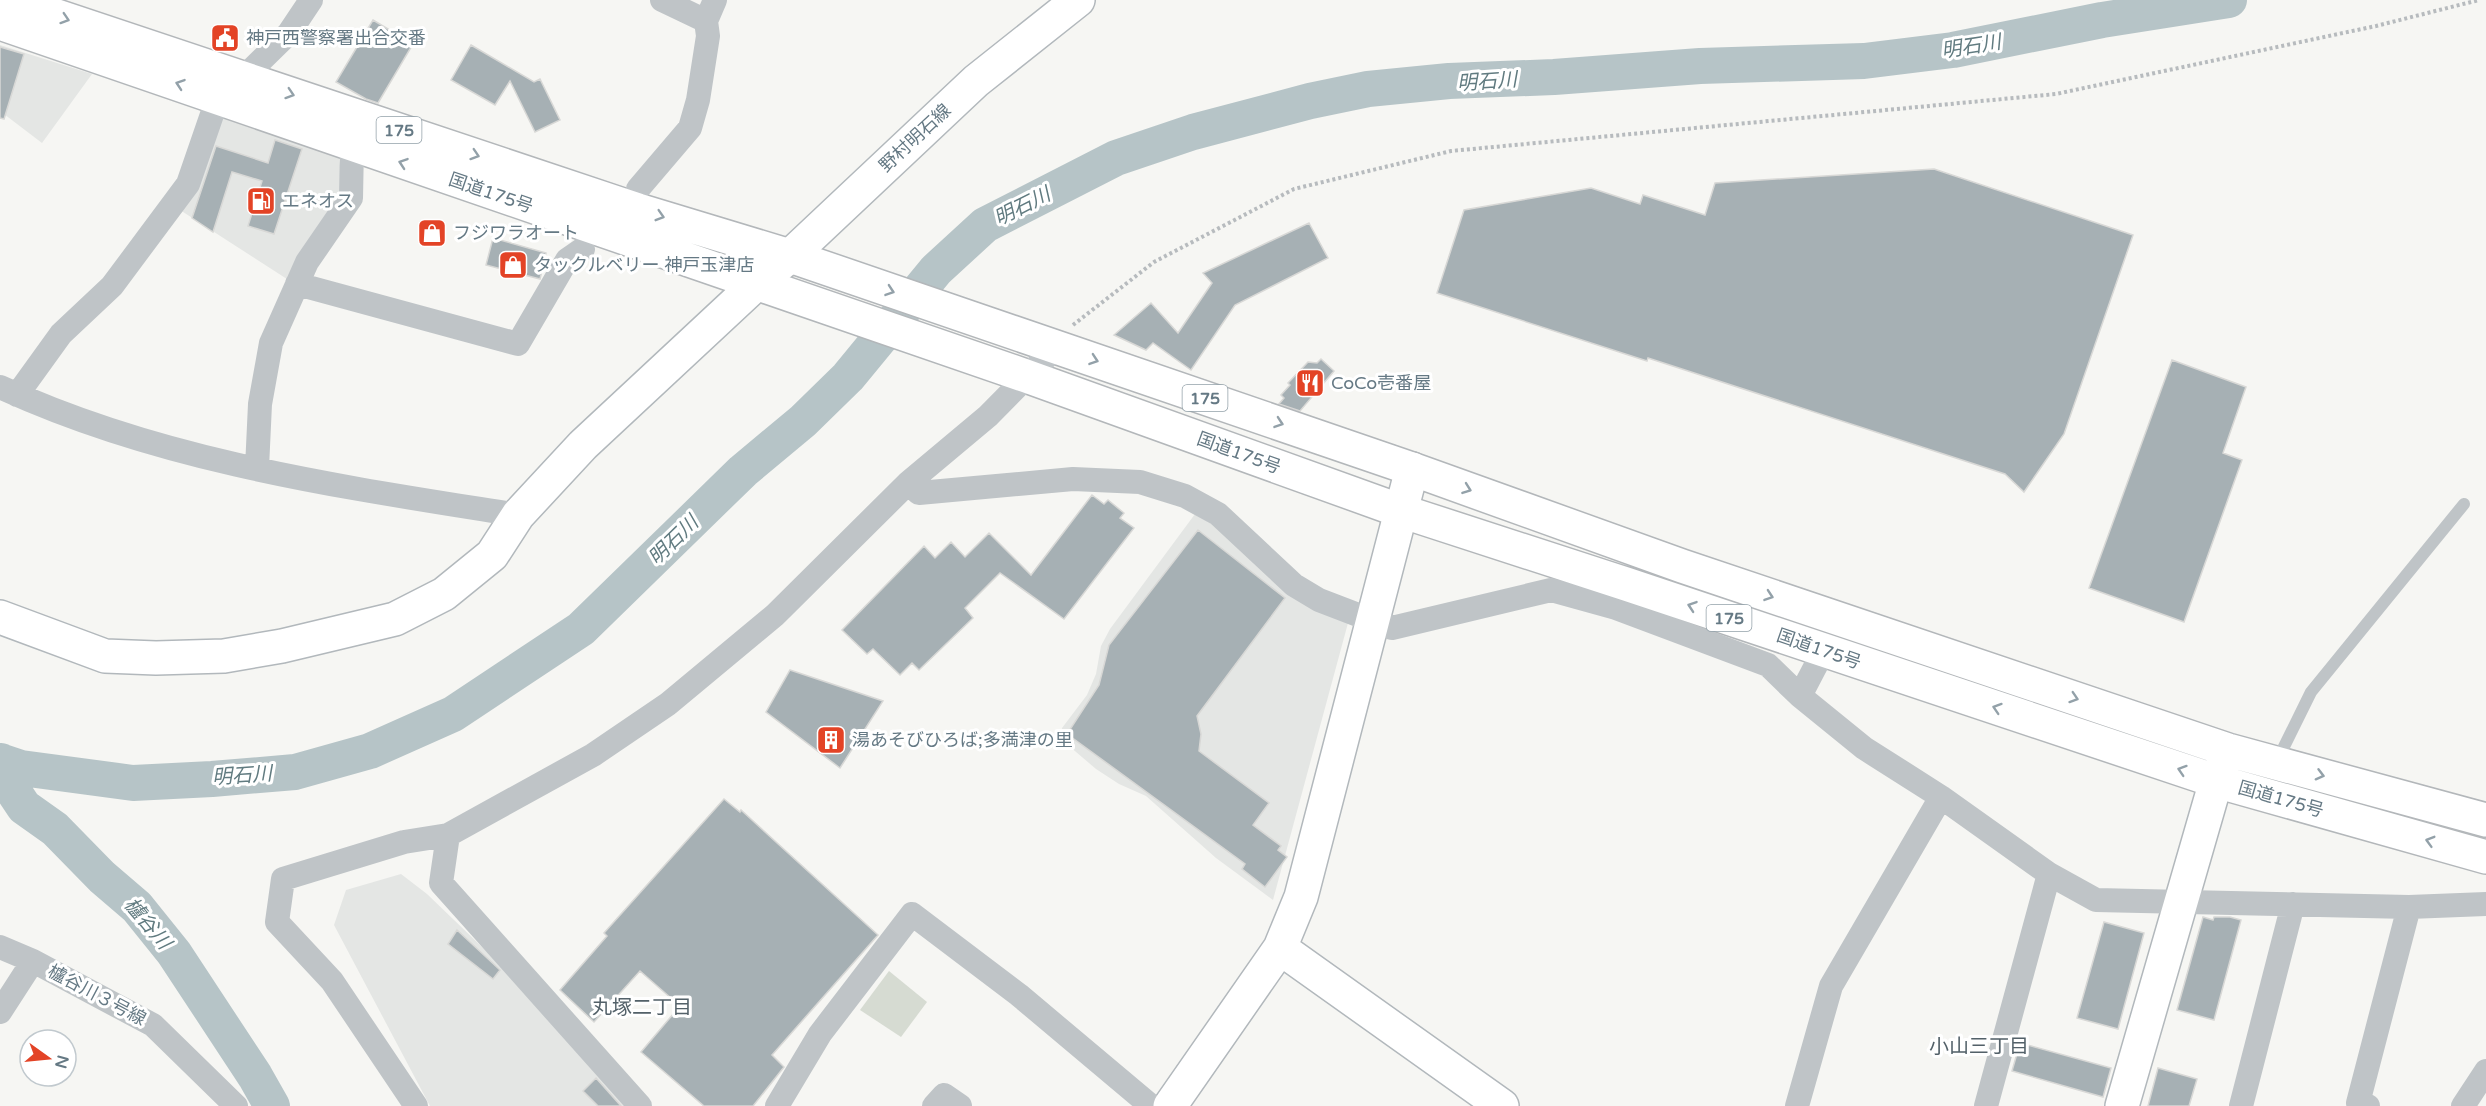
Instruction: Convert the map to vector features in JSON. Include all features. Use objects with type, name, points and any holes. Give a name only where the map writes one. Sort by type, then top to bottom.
[{"type":"main road","name":"国道175号","points":[[9,0],[231,88],[352,146],[1026,376],[1401,511],[1621,596],[1824,650],[2216,781],[2486,857]]},
{"type":"main road","name":"野村明石線","points":[[0,617],[105,656],[224,656],[282,646],[395,619],[444,594],[492,555],[518,515],[583,445],[757,283],[790,256],[976,81],[1078,0]]},
{"type":"main road","name":"国道175号","points":[[0,23],[231,88],[790,256],[1412,469],[1682,566],[2228,750],[2486,820]]},
{"type":"main road","points":[[1170,1106],[1280,948],[1301,897],[1412,469]]},
{"type":"main road","points":[[2122,1106],[2216,781],[2228,750]]},
{"type":"main road","points":[[1280,948],[1502,1106]]},
{"type":"street","points":[[311,0],[290,33],[231,88],[188,184],[112,285],[61,334],[9,391],[126,436],[314,483],[518,515]]},
{"type":"street","points":[[638,189],[690,128],[698,100],[708,36],[711,10],[662,0]]},
{"type":"street","points":[[256,468],[260,404],[271,343],[307,262],[351,198],[352,146]]},
{"type":"street","points":[[297,284],[518,344],[567,260],[582,249]]},
{"type":"street","points":[[416,1106],[332,981],[277,922],[284,879],[404,842],[448,835],[593,755],[668,704],[775,615],[908,483],[988,416],[1056,347]]},
{"type":"street","points":[[908,483],[919,493],[1073,479],[1140,482],[1185,496],[1218,514],[1294,585],[1319,600],[1392,628],[1551,590],[1621,596],[1768,665],[1800,696],[1864,748],[1941,797],[2049,874],[2096,900],[2409,907],[2486,904]]},
{"type":"street","points":[[1800,696],[1824,650]]},
{"type":"street","points":[[1797,1106],[1831,986],[1941,797]]},
{"type":"street","points":[[448,835],[441,883],[640,1106]]},
{"type":"street","points":[[1986,1106],[2049,874]]},
{"type":"street","points":[[2241,1106],[2293,904]]},
{"type":"street","points":[[2361,1105],[2409,907]]},
{"type":"street","points":[[777,1106],[820,1034],[912,914],[1019,994],[1151,1106]]},
{"type":"street","name":"櫨谷川３号線","points":[[0,947],[33,961],[153,1025],[236,1106]]},
{"type":"street","points":[[0,1012],[33,961]]},
{"type":"street","points":[[2463,1106],[2486,1071]]},
{"type":"street","points":[[934,1106],[944,1095],[960,1106]]},
{"type":"lane","points":[[2276,763],[2311,692],[2464,504]]},
{"type":"path","points":[[1056,347],[1074,325],[1154,262],[1294,189],[1305,186],[1451,151],[2056,93],[2376,26],[2479,0]]},
{"type":"shaded area","points":[[0,45],[92,74],[42,143],[0,111]]},
{"type":"shaded area","name":"エネオス","points":[[219,116],[339,157],[343,191],[290,281],[180,210]]},
{"type":"shaded area","points":[[1195,514],[1220,529],[1348,623],[1273,900],[1216,858],[1146,796],[1119,784],[1096,769],[1062,740],[1062,728],[1087,695],[1096,674],[1101,646],[1110,629]]},
{"type":"shaded area","points":[[401,874],[427,894],[506,970],[627,1106],[430,1106],[334,925],[346,890]]},
{"type":"shaded area","points":[[889,971],[927,1002],[901,1037],[860,1010]]},
{"type":"building","points":[[373,20],[413,44],[378,103],[336,82]]},
{"type":"building","points":[[471,45],[534,82],[540,79],[560,120],[535,132],[510,81],[495,105],[451,80]]},
{"type":"building","points":[[0,47],[24,54],[4,119],[0,118]]},
{"type":"building","points":[[275,140],[302,149],[274,234],[248,226],[262,181],[232,172],[213,232],[192,218],[216,146],[268,163]]},
{"type":"building","points":[[1934,169],[2133,235],[2064,434],[2024,492],[2005,474],[1648,358],[1647,361],[1437,293],[1464,210],[1591,188],[1640,204],[1643,195],[1705,215],[1715,183]]},
{"type":"building","points":[[1309,223],[1328,258],[1235,305],[1191,370],[1153,343],[1146,350],[1114,335],[1151,303],[1178,333],[1212,283],[1203,273]]},
{"type":"building","points":[[493,238],[546,253],[540,279],[486,265]]},
{"type":"building","points":[[1321,359],[1334,371],[1300,411],[1279,404],[1284,398],[1281,395],[1290,385],[1288,383],[1308,362],[1317,363]]},
{"type":"building","points":[[2172,360],[2246,387],[2223,453],[2242,460],[2184,622],[2089,588]]},
{"type":"building","points":[[1092,495],[1104,504],[1108,500],[1124,513],[1120,518],[1134,528],[1064,619],[1000,573],[965,608],[973,618],[919,670],[912,663],[900,675],[873,649],[867,654],[842,630],[924,546],[935,558],[951,542],[965,557],[989,533],[1031,575]]},
{"type":"building","points":[[1198,530],[1285,598],[1197,716],[1201,734],[1199,751],[1269,803],[1253,825],[1281,846],[1278,850],[1287,857],[1265,887],[1242,869],[1245,864],[1067,734],[1099,685],[1109,645]]},
{"type":"building","name":"湯あそびひろば;多満津の里","points":[[790,670],[883,701],[840,768],[766,712]]},
{"type":"building","points":[[724,799],[740,812],[741,810],[878,935],[772,1055],[784,1067],[753,1106],[704,1106],[641,1052],[680,1006],[640,971],[594,1022],[560,990],[607,936],[604,933]]},
{"type":"building","points":[[2203,917],[2213,920],[2214,917],[2230,917],[2241,920],[2214,1020],[2177,1010]]},
{"type":"building","points":[[2104,922],[2144,933],[2118,1029],[2077,1018]]},
{"type":"building","points":[[457,930],[500,970],[493,979],[448,944]]},
{"type":"building","points":[[2020,1043],[2111,1068],[2103,1097],[2012,1071]]},
{"type":"building","points":[[2158,1068],[2197,1079],[2189,1106],[2148,1106]]},
{"type":"building","points":[[596,1078],[621,1106],[598,1106],[583,1091]]},
{"type":"waterway","name":"明石川","points":[[0,761],[21,768],[133,783],[295,772],[370,751],[453,714],[581,629],[743,471],[803,421],[848,377],[936,270],[985,225],[1116,158],[1193,132],[1310,101],[1368,89],[1449,81],[1554,77],[1700,66],[1864,61],[1953,50],[2102,20],[2229,0]]},
{"type":"waterway","name":"櫨谷川","points":[[1,761],[12,789],[24,807],[55,829],[102,877],[137,907],[174,953],[255,1076],[272,1106]]},
{"type":"place","name":"神戸西警察署出合交番","points":[[225,38]]},
{"type":"place","name":"エネオス","points":[[261,201]]},
{"type":"place","name":"フジワラオート","points":[[432,233]]},
{"type":"place","name":"タックルベリー 神戸玉津店","points":[[513,265]]},
{"type":"place","name":"CoCo壱番屋","points":[[1310,383]]},
{"type":"place","name":"湯あそびひろば;多満津の里","points":[[831,740]]},
{"type":"district","name":"丸塚二丁目","points":[[642,1007]]},
{"type":"district","name":"小山三丁目","points":[[1979,1046]]}]
